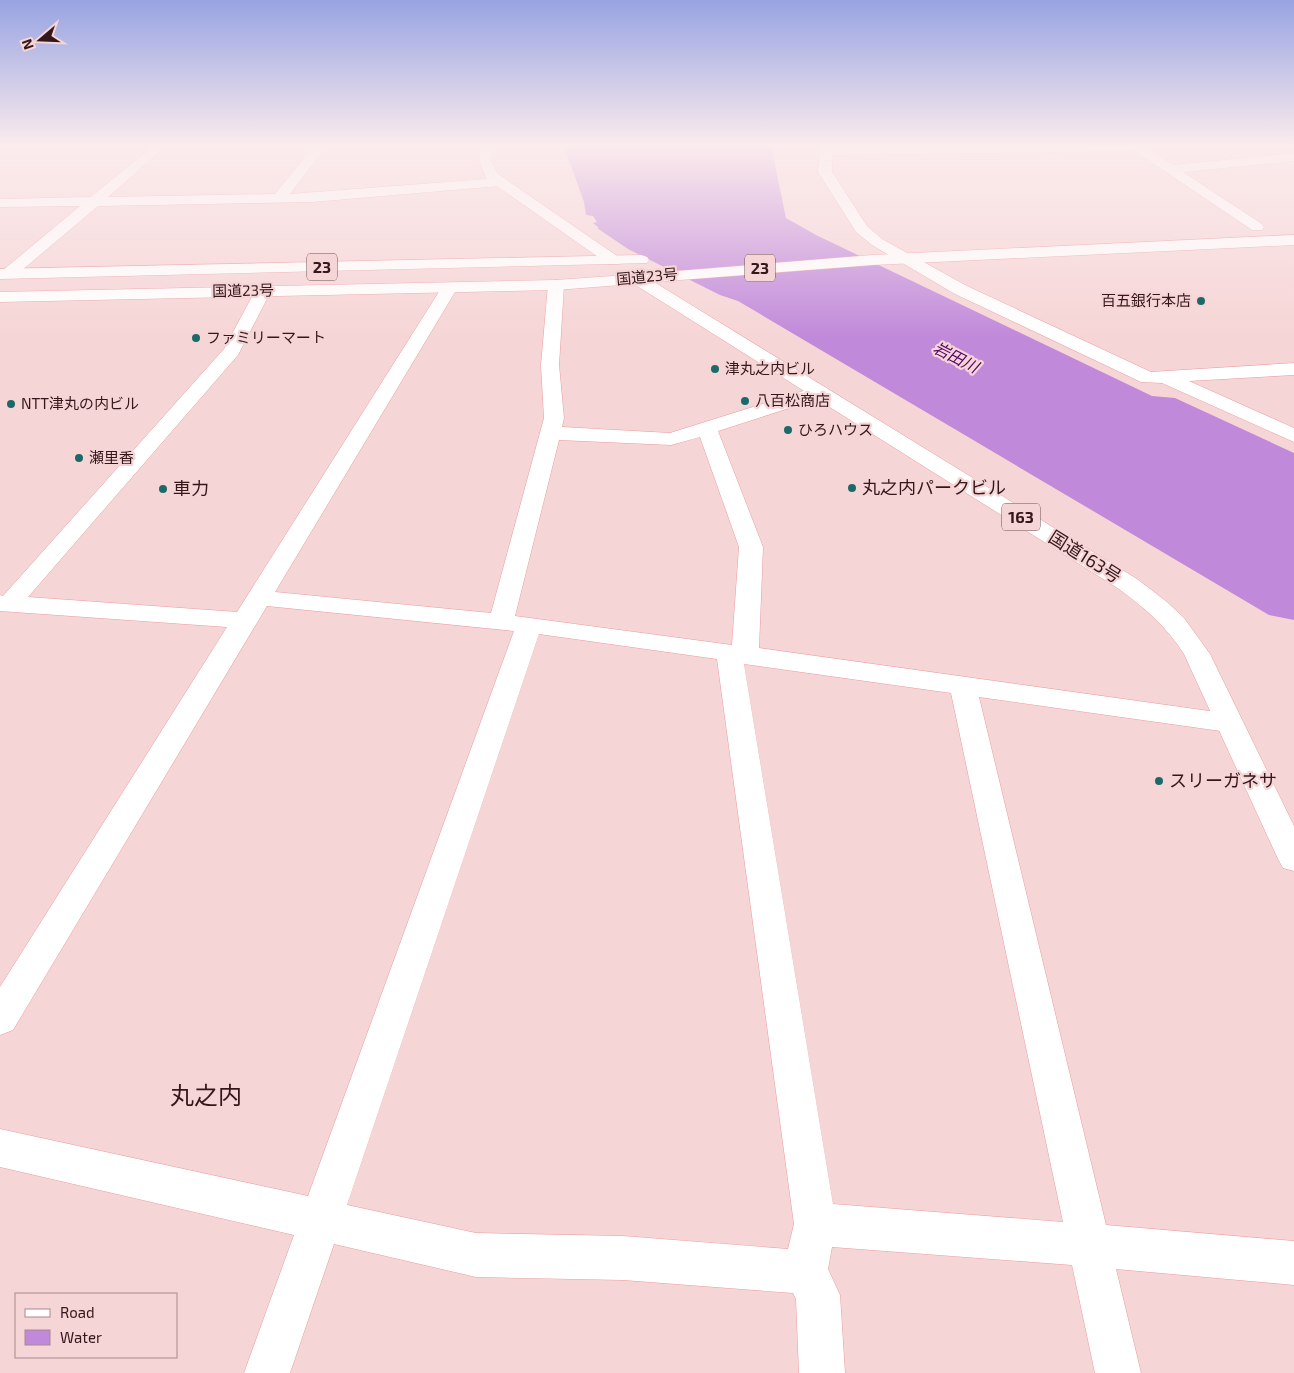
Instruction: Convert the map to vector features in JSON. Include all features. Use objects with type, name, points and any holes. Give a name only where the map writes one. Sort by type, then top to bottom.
[{"type":"main road","points":[[4,274],[82,210]]},
{"type":"main road","name":"国道163号","points":[[541,210],[614,261],[640,272],[820,392],[1150,599],[1182,629],[1190,642],[1294,859]]},
{"type":"main road","points":[[849,210],[861,229],[877,242]]},
{"type":"main road","points":[[1232,210],[1257,227]]},
{"type":"main road","points":[[1227,228],[1276,226]]},
{"type":"main road","name":"国道23号","points":[[0,297],[556,285],[640,272],[873,260],[904,250],[1294,240]]},
{"type":"main road","name":"国道23号","points":[[856,244],[877,242],[904,250]]},
{"type":"main road","points":[[904,250],[961,290],[1157,378],[1294,436]]},
{"type":"main road","name":"国道23号","points":[[640,272],[656,258]]},
{"type":"main road","name":"国道23号","points":[[4,274],[614,261]]},
{"type":"main road","points":[[267,1373],[321,1220],[515,624],[554,418],[550,364],[556,285]]},
{"type":"main road","points":[[0,1019],[450,287]]},
{"type":"main road","points":[[5,603],[232,351],[263,291]]},
{"type":"main road","points":[[1157,378],[1294,369]]},
{"type":"main road","points":[[551,433],[671,439],[820,392]]},
{"type":"main road","points":[[707,429],[751,547],[737,654],[815,1224],[805,1272],[818,1295],[822,1373]]},
{"type":"main road","points":[[5,603],[251,609],[515,624],[1228,722]]},
{"type":"main road","points":[[963,685],[1118,1373]]},
{"type":"main road","points":[[0,1148],[476,1255],[623,1258],[805,1272]]},
{"type":"main road","points":[[815,1224],[1294,1263]]},
{"type":"water","name":"岩田川","points":[[585,210],[784,210],[786,218],[816,235],[1152,396],[1175,398],[1294,453],[1294,620],[1269,615],[738,301],[720,295],[628,249],[597,228],[599,228],[593,223],[597,222],[593,216],[586,215]]},
{"type":"place","name":"百五銀行本店","points":[[1201,301]]},
{"type":"place","name":"ファミリーマート","points":[[196,338]]},
{"type":"place","name":"津丸之内ビル","points":[[715,369]]},
{"type":"place","name":"八百松商店","points":[[745,401]]},
{"type":"place","name":"NTT津丸の内ビル","points":[[11,404]]},
{"type":"place","name":"ひろハウス","points":[[788,430]]},
{"type":"place","name":"瀬里香","points":[[79,458]]},
{"type":"place","name":"丸之内パークビル","points":[[852,488]]},
{"type":"place","name":"車力","points":[[163,489]]},
{"type":"place","name":"スリーガネサ","points":[[1159,781]]},
{"type":"district","name":"丸之内","points":[[206,1096]]}]
